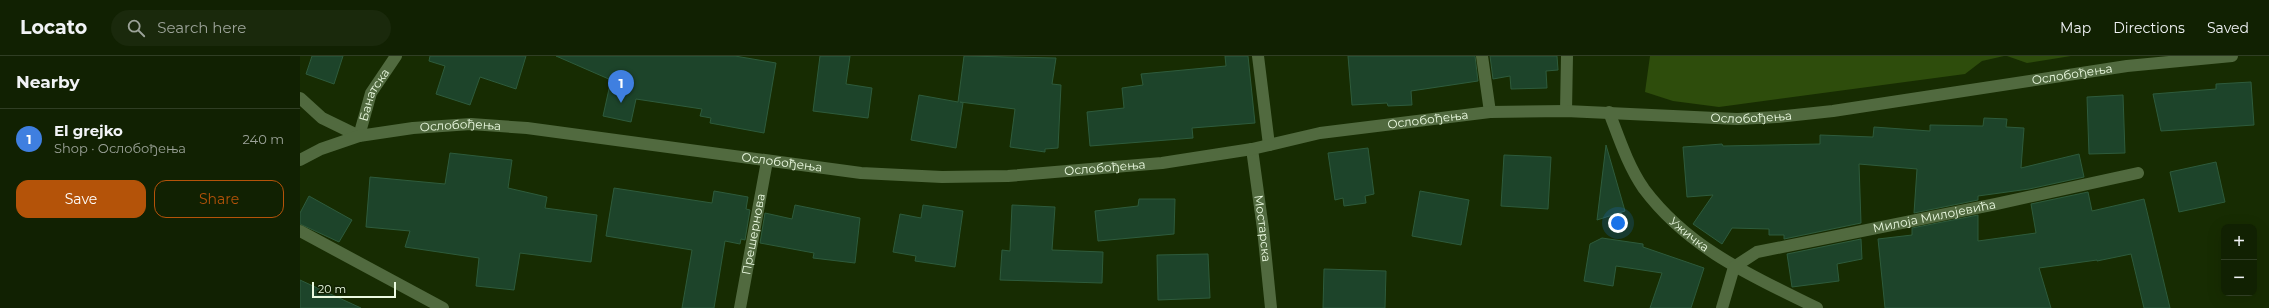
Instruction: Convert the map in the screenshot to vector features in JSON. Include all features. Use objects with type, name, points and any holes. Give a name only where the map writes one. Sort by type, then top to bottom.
[{"type":"street","name":"Банатска","points":[[359,136],[371,93],[396,56]]},
{"type":"street","points":[[1258,56],[1269,145]]},
{"type":"street","points":[[1482,56],[1490,112]]},
{"type":"street","points":[[1566,111],[1567,56]]},
{"type":"street","name":"Ослобођења","points":[[300,160],[321,149],[359,136],[413,128],[471,124],[527,128],[861,173],[942,177],[1008,176],[1162,163],[1252,149],[1320,133],[1490,112],[1566,111],[1721,118],[1777,117],[1855,107],[2127,66],[2232,56]]},
{"type":"street","points":[[300,98],[322,118],[359,136]]},
{"type":"street","name":"Ужичка","points":[[1609,112],[1628,161],[1644,188],[1668,216],[1693,238],[1734,267],[1817,308]]},
{"type":"street","name":"Мостарска","points":[[1252,149],[1263,229],[1271,308]]},
{"type":"street","name":"Прешернова","points":[[740,308],[768,161]]},
{"type":"street","name":"Милоја Милојевића","points":[[1734,267],[1757,252],[1996,204],[2138,173]]},
{"type":"street","points":[[300,231],[443,308]]},
{"type":"street","points":[[1722,308],[1734,267]]},
{"type":"green space","points":[[1650,56],[2004,56],[1982,61],[1965,74],[1719,107],[1673,101],[1645,92]]},
{"type":"green space","points":[[2007,56],[2071,56],[2027,63]]},
{"type":"building","points":[[312,56],[343,56],[334,84],[306,74]]},
{"type":"building","points":[[430,56],[526,56],[516,89],[480,77],[470,105],[436,94],[445,66],[429,61]]},
{"type":"building","points":[[556,56],[735,56],[776,63],[764,133],[710,123],[711,118],[700,116],[702,109],[636,99],[631,122],[603,116],[611,80]]},
{"type":"building","points":[[820,56],[850,56],[846,84],[872,88],[868,118],[813,111]]},
{"type":"building","points":[[964,56],[1056,58],[1052,84],[1061,85],[1058,148],[1045,149],[1045,152],[1010,147],[1015,109],[960,102],[963,103],[956,148],[911,140],[919,95],[958,102]]},
{"type":"building","points":[[1225,56],[1248,56],[1255,123],[1192,128],[1193,138],[1090,146],[1087,112],[1124,108],[1122,88],[1143,85],[1141,74],[1226,66]]},
{"type":"building","points":[[1348,56],[1475,56],[1478,81],[1411,91],[1412,105],[1388,106],[1387,103],[1352,105]]},
{"type":"building","points":[[1490,56],[1557,56],[1558,70],[1546,71],[1547,88],[1511,89],[1510,76],[1493,79]]},
{"type":"building","points":[[2251,82],[2254,125],[2161,131],[2153,94],[2216,89],[2216,84]]},
{"type":"building","points":[[2123,95],[2125,153],[2089,154],[2087,97]]},
{"type":"building","points":[[1984,118],[2007,119],[2006,127],[2024,128],[2021,168],[2079,154],[2084,177],[2029,189],[1978,196],[1978,200],[1914,213],[1917,169],[1859,164],[1861,223],[1784,239],[1784,235],[1769,235],[1769,229],[1732,228],[1722,244],[1693,224],[1713,195],[1687,197],[1683,147],[1722,144],[1723,146],[1820,144],[1820,135],[1873,137],[1874,127],[1930,131],[1930,125],[1983,126]]},
{"type":"building","points":[[1606,145],[1625,211],[1597,220]]},
{"type":"building","points":[[1368,148],[1374,194],[1365,196],[1366,203],[1344,206],[1343,198],[1335,200],[1328,153]]},
{"type":"building","points":[[450,153],[512,160],[508,188],[547,197],[545,208],[597,215],[591,262],[520,253],[514,290],[476,286],[479,258],[405,247],[410,231],[366,227],[370,177],[445,184]]},
{"type":"building","points":[[1504,155],[1551,157],[1548,209],[1501,206]]},
{"type":"building","points":[[2216,162],[2225,202],[2179,212],[2170,172]]},
{"type":"building","points":[[614,188],[712,203],[714,191],[748,197],[746,209],[750,210],[745,240],[741,239],[740,244],[725,241],[714,308],[682,308],[692,250],[606,236]]},
{"type":"building","points":[[1420,191],[1469,200],[1461,245],[1412,236]]},
{"type":"building","points":[[2088,192],[2092,211],[2144,199],[2170,308],[2144,308],[2131,254],[2097,261],[2039,268],[2051,308],[1885,308],[1878,239],[1912,235],[1912,228],[1978,215],[1978,241],[2036,233],[2031,204]]},
{"type":"building","points":[[309,196],[352,220],[339,242],[300,224],[300,213]]},
{"type":"building","points":[[1139,199],[1175,199],[1174,234],[1098,241],[1095,211],[1138,206]]},
{"type":"building","points":[[795,205],[860,218],[855,263],[813,258],[814,253],[760,243],[765,213],[792,219]]},
{"type":"building","points":[[923,205],[963,211],[955,267],[915,261],[916,256],[893,252],[900,214],[921,218]]},
{"type":"building","points":[[1012,205],[1055,207],[1052,250],[1103,252],[1102,283],[1000,280],[1002,250],[1010,251]]},
{"type":"building","points":[[1602,238],[1643,244],[1643,247],[1704,268],[1691,308],[1650,308],[1662,273],[1616,266],[1613,286],[1584,281],[1590,244]]},
{"type":"building","points":[[1861,239],[1862,259],[1837,264],[1839,281],[1792,287],[1787,254]]},
{"type":"building","points":[[1208,254],[1210,298],[1158,300],[1157,255]]},
{"type":"building","points":[[1324,269],[1386,271],[1385,308],[1323,308]]},
{"type":"building","points":[[300,280],[361,308],[300,308]]},
{"type":"place","name":"El grejko","points":[[621,103]]}]
